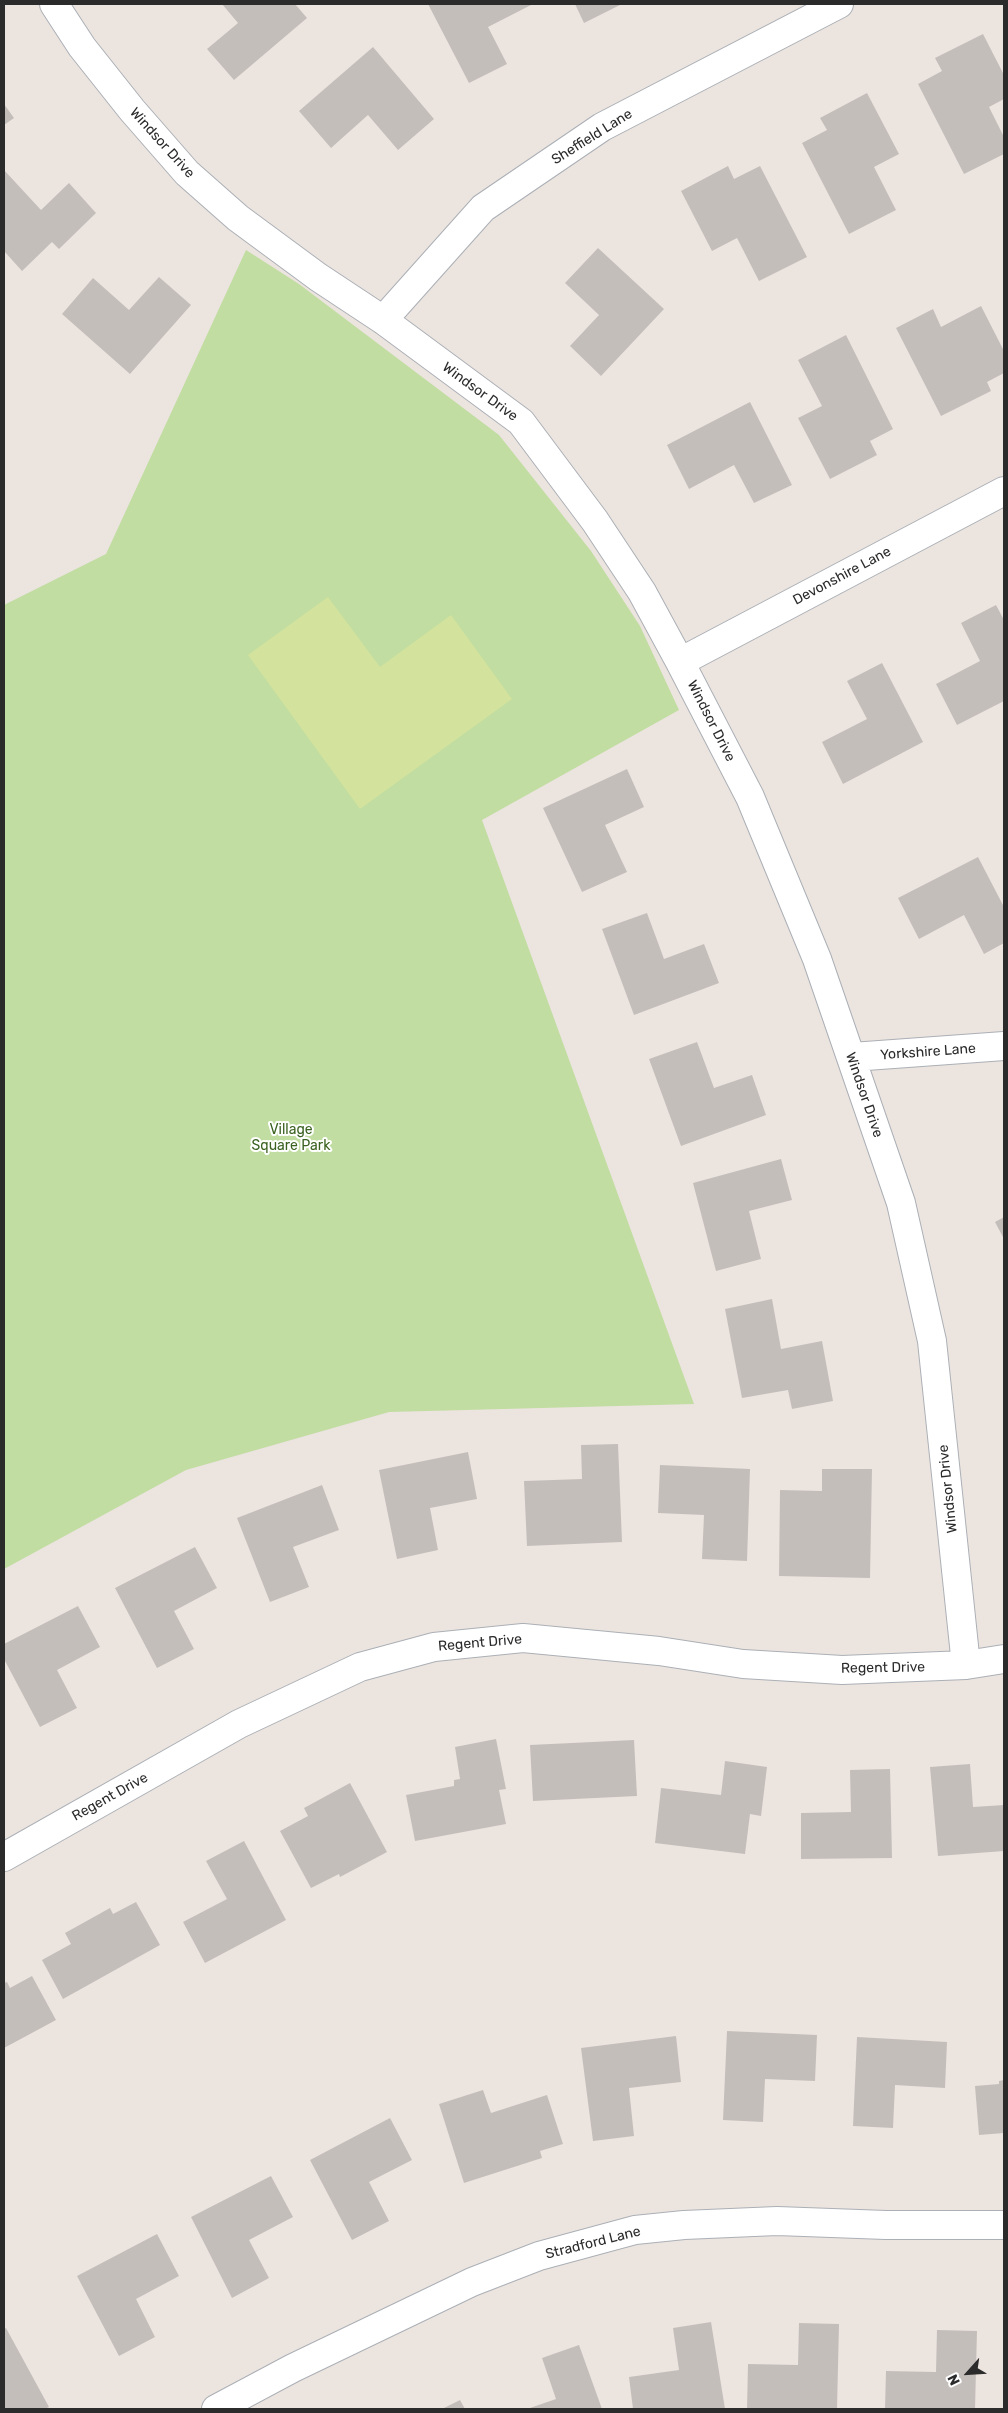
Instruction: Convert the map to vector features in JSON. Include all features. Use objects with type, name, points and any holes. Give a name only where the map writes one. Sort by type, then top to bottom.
[{"type":"street","name":"Windsor Drive","points":[[54,4],[82,47],[132,110],[187,173],[238,218],[318,277],[383,320],[521,422],[594,521],[642,592],[750,797],[817,959],[901,1203],[932,1341],[966,1666]]},
{"type":"street","name":"Sheffield Lane","points":[[383,320],[483,208],[602,127],[839,4]]},
{"type":"street","name":"Devonshire Lane","points":[[680,662],[1004,491]]},
{"type":"street","name":"Yorkshire Lane","points":[[852,1057],[1004,1046]]},
{"type":"street","name":"Regent Drive","points":[[4,1857],[239,1724],[360,1668],[434,1647],[523,1638],[659,1651],[743,1664],[842,1670],[966,1666],[1004,1659]]},
{"type":"street","name":"Stradford Lane","points":[[216,2409],[293,2368],[472,2282],[539,2256],[635,2230],[777,2221],[886,2225],[1004,2225]]},
{"type":"green space","name":"Village Square Park","points":[[246,250],[299,284],[499,435],[591,551],[640,626],[679,710],[482,820],[694,1404],[389,1412],[186,1470],[4,1569],[4,605],[106,554]]},
{"type":"green space","points":[[328,597],[380,667],[451,615],[512,699],[360,809],[248,655]]},
{"type":"building","points":[[222,4],[295,4],[307,18],[234,80],[207,49],[238,23]]},
{"type":"building","points":[[428,4],[533,4],[488,27],[507,64],[469,83]]},
{"type":"building","points":[[575,4],[622,4],[584,23]]},
{"type":"building","points":[[983,34],[1004,75],[1004,99],[989,107],[1004,137],[1004,154],[964,174],[918,84],[942,71],[935,58]]},
{"type":"building","points":[[373,47],[434,119],[398,150],[368,115],[331,148],[299,111]]},
{"type":"building","points":[[867,93],[899,154],[874,167],[896,210],[849,234],[802,143],[827,130],[820,118]]},
{"type":"building","points":[[4,104],[14,118],[4,125]]},
{"type":"building","points":[[728,166],[734,179],[760,166],[807,257],[759,281],[737,238],[712,251],[681,191]]},
{"type":"building","points":[[4,170],[41,210],[69,183],[96,213],[59,249],[52,242],[22,271],[4,251]]},
{"type":"building","points":[[598,248],[664,309],[601,376],[570,346],[599,315],[565,283]]},
{"type":"building","points":[[159,277],[191,305],[130,374],[62,314],[93,278],[129,310]]},
{"type":"building","points":[[981,306],[1004,351],[1004,373],[987,382],[991,391],[941,416],[896,328],[933,309],[941,327]]},
{"type":"building","points":[[846,335],[893,429],[870,441],[877,455],[830,479],[798,418],[822,406],[798,360]]},
{"type":"building","points":[[750,402],[792,485],[754,503],[734,465],[689,489],[667,445]]},
{"type":"building","points":[[996,605],[1004,620],[1004,701],[957,725],[936,684],[980,661],[961,623]]},
{"type":"building","points":[[882,663],[923,742],[843,784],[822,742],[867,719],[847,681]]},
{"type":"building","points":[[627,769],[644,807],[605,825],[627,872],[582,892],[543,808]]},
{"type":"building","points":[[978,857],[1004,907],[1004,943],[984,954],[964,915],[919,939],[898,898]]},
{"type":"building","points":[[647,913],[664,959],[704,944],[719,983],[634,1015],[602,929]]},
{"type":"building","points":[[697,1042],[714,1088],[752,1075],[766,1115],[681,1146],[649,1059]]},
{"type":"building","points":[[781,1159],[792,1200],[749,1211],[761,1259],[716,1271],[693,1183]]},
{"type":"building","points":[[1004,1217],[1004,1239],[995,1222]]},
{"type":"building","points":[[772,1299],[781,1349],[822,1341],[833,1401],[792,1409],[788,1390],[742,1398],[725,1309]]},
{"type":"building","points":[[618,1444],[622,1542],[527,1546],[524,1481],[582,1479],[581,1445]]},
{"type":"building","points":[[468,1452],[477,1499],[430,1508],[438,1550],[397,1559],[379,1470]]},
{"type":"building","points":[[660,1465],[750,1469],[747,1561],[702,1559],[704,1515],[658,1513]]},
{"type":"building","points":[[822,1469],[872,1469],[870,1578],[779,1576],[780,1490],[822,1491]]},
{"type":"building","points":[[322,1485],[339,1530],[293,1547],[309,1587],[270,1602],[237,1518]]},
{"type":"building","points":[[195,1547],[217,1588],[174,1611],[194,1649],[157,1668],[115,1588]]},
{"type":"building","points":[[78,1606],[100,1647],[57,1670],[77,1708],[40,1727],[4,1659],[4,1644]]},
{"type":"building","points":[[496,1739],[506,1789],[499,1790],[506,1824],[415,1841],[406,1795],[454,1786],[454,1780],[460,1779],[455,1747]]},
{"type":"building","points":[[634,1740],[637,1796],[533,1801],[530,1745]]},
{"type":"building","points":[[725,1761],[767,1767],[761,1816],[750,1814],[745,1854],[655,1843],[661,1788],[721,1795]]},
{"type":"building","points":[[970,1764],[973,1807],[1004,1805],[1004,1851],[938,1856],[930,1767]]},
{"type":"building","points":[[890,1769],[892,1858],[801,1859],[801,1813],[851,1812],[850,1770]]},
{"type":"building","points":[[350,1783],[387,1852],[340,1877],[339,1874],[311,1888],[280,1831],[308,1816],[304,1808]]},
{"type":"building","points":[[244,1841],[286,1920],[205,1963],[183,1922],[227,1899],[206,1861]]},
{"type":"building","points":[[136,1902],[160,1945],[63,1999],[42,1960],[71,1944],[65,1933],[110,1908],[113,1914]]},
{"type":"building","points":[[32,1976],[56,2020],[4,2048],[4,1983],[7,1982],[10,1988]]},
{"type":"building","points":[[727,2031],[817,2035],[815,2081],[765,2079],[763,2122],[723,2120]]},
{"type":"building","points":[[676,2036],[681,2082],[629,2088],[634,2136],[593,2141],[581,2048]]},
{"type":"building","points":[[857,2037],[947,2042],[945,2088],[895,2085],[893,2128],[853,2126]]},
{"type":"building","points":[[1004,2080],[1004,2133],[979,2135],[975,2086],[999,2084],[999,2081]]},
{"type":"building","points":[[483,2090],[491,2113],[547,2095],[563,2144],[540,2151],[542,2158],[464,2183],[439,2104]]},
{"type":"building","points":[[390,2118],[412,2160],[369,2182],[389,2221],[352,2240],[310,2160]]},
{"type":"building","points":[[271,2176],[293,2217],[249,2240],[269,2278],[232,2298],[191,2217]]},
{"type":"building","points":[[157,2234],[179,2276],[136,2299],[155,2337],[119,2356],[77,2276]]},
{"type":"building","points":[[711,2322],[725,2409],[633,2409],[629,2377],[679,2370],[673,2328]]},
{"type":"building","points":[[799,2323],[839,2324],[837,2409],[747,2409],[748,2364],[798,2365]]},
{"type":"building","points":[[6,2328],[49,2407],[45,2409],[4,2409],[4,2329]]},
{"type":"building","points":[[937,2330],[977,2331],[975,2409],[885,2409],[886,2371],[936,2372]]},
{"type":"building","points":[[579,2345],[602,2409],[527,2409],[556,2399],[542,2358]]},
{"type":"building","points":[[460,2400],[465,2409],[442,2409]]}]
